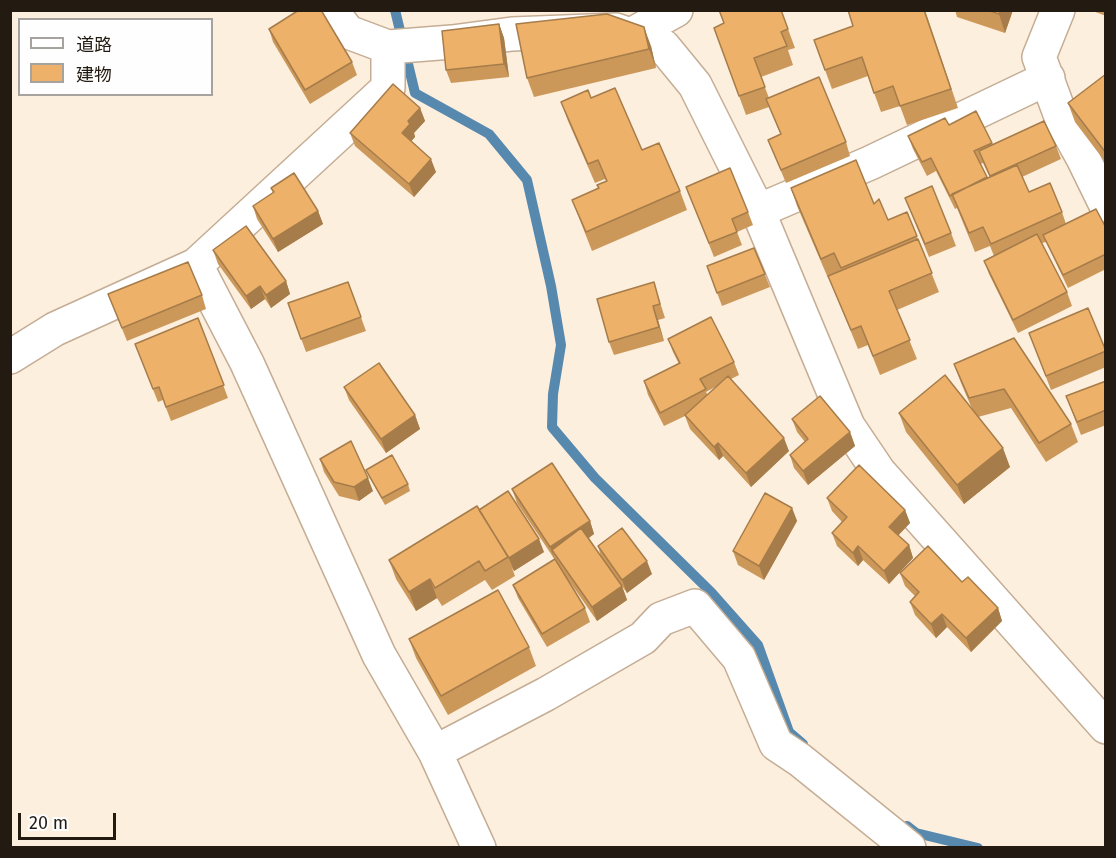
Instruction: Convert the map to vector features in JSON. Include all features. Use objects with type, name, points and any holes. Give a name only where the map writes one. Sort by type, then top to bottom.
[{"type":"street","points":[[331,10],[348,32],[388,47],[452,42],[510,22],[616,30],[663,46],[695,85],[758,211],[848,426],[879,471],[1084,705],[1106,727]]},
{"type":"street","points":[[631,35],[676,10]]},
{"type":"street","points":[[1058,10],[1039,57],[1063,122],[1106,204]]},
{"type":"street","points":[[10,357],[55,329],[196,265],[388,88],[388,47]]},
{"type":"street","points":[[758,211],[870,163],[1048,78]]},
{"type":"street","points":[[196,265],[247,363],[379,655],[435,752],[479,848]]},
{"type":"street","points":[[435,752],[546,694],[643,639],[661,619],[695,606],[739,658],[776,744],[800,760],[909,848]]},
{"type":"building","points":[[299,10],[321,10],[352,62],[305,90],[269,29]]},
{"type":"building","points":[[719,10],[781,10],[788,29],[781,32],[787,46],[754,58],[765,87],[739,96],[714,28],[724,23]]},
{"type":"building","points":[[848,10],[924,10],[951,89],[900,106],[893,86],[874,93],[862,57],[825,70],[814,40],[853,26]]},
{"type":"building","points":[[987,10],[1000,10],[999,14]]},
{"type":"building","points":[[607,14],[644,27],[649,49],[527,78],[516,24]]},
{"type":"building","points":[[499,24],[504,64],[446,70],[442,31]]},
{"type":"building","points":[[1106,74],[1106,153],[1068,103]]},
{"type":"building","points":[[819,77],[846,142],[781,170],[768,140],[781,134],[766,99]]},
{"type":"building","points":[[393,84],[420,108],[408,121],[410,124],[402,133],[431,159],[409,184],[350,133]]},
{"type":"building","points":[[615,88],[642,150],[659,143],[680,191],[586,232],[572,200],[599,188],[597,185],[607,181],[598,160],[588,164],[561,102],[588,90],[591,98]]},
{"type":"building","points":[[976,111],[992,143],[974,151],[987,177],[950,196],[931,158],[922,162],[908,136],[945,118],[949,125]]},
{"type":"building","points":[[1044,121],[1056,146],[990,176],[979,151]]},
{"type":"building","points":[[856,160],[874,204],[879,199],[888,220],[907,212],[917,236],[841,268],[834,253],[821,259],[791,188]]},
{"type":"building","points":[[1017,165],[1029,192],[1050,183],[1062,212],[991,244],[983,227],[969,233],[952,194]]},
{"type":"building","points":[[730,168],[748,212],[732,219],[737,232],[709,243],[686,187]]},
{"type":"building","points":[[294,173],[318,211],[273,239],[253,206],[274,192],[271,188]]},
{"type":"building","points":[[932,186],[951,233],[925,244],[905,198]]},
{"type":"building","points":[[1096,209],[1106,228],[1106,254],[1063,275],[1043,235]]},
{"type":"building","points":[[246,226],[286,281],[266,295],[260,286],[246,296],[213,250]]},
{"type":"building","points":[[1037,234],[1067,292],[1013,320],[984,261]]},
{"type":"building","points":[[918,239],[932,273],[889,291],[910,340],[873,356],[861,326],[851,330],[828,276]]},
{"type":"building","points":[[754,248],[765,274],[717,293],[707,266]]},
{"type":"building","points":[[188,262],[202,295],[122,328],[108,294]]},
{"type":"building","points":[[348,282],[361,317],[301,339],[288,303]]},
{"type":"building","points":[[654,282],[660,304],[653,306],[659,327],[609,342],[597,299]]},
{"type":"building","points":[[1088,308],[1106,351],[1046,376],[1029,333]]},
{"type":"building","points":[[711,317],[734,362],[700,379],[706,389],[660,413],[644,381],[680,363],[668,339]]},
{"type":"building","points":[[198,318],[224,385],[166,407],[159,387],[153,389],[135,344]]},
{"type":"building","points":[[1014,338],[1071,424],[1039,443],[1004,389],[969,398],[954,364]]},
{"type":"building","points":[[379,363],[415,415],[381,439],[344,387]]},
{"type":"building","points":[[945,375],[1003,448],[957,485],[899,413]]},
{"type":"building","points":[[728,376],[784,438],[746,473],[718,443],[714,447],[685,415]]},
{"type":"building","points":[[1106,381],[1106,410],[1077,422],[1066,396]]},
{"type":"building","points":[[820,396],[850,432],[803,471],[790,455],[808,439],[792,419]]},
{"type":"building","points":[[351,441],[368,478],[354,487],[334,482],[320,459]]},
{"type":"building","points":[[392,455],[408,484],[382,498],[366,470]]},
{"type":"building","points":[[552,463],[590,521],[550,547],[512,489]]},
{"type":"building","points":[[859,465],[905,510],[889,527],[909,545],[884,571],[858,546],[853,553],[832,533],[847,517],[827,498]]},
{"type":"building","points":[[508,491],[539,539],[509,558],[479,510]]},
{"type":"building","points":[[765,493],[792,508],[759,566],[733,551]]},
{"type":"building","points":[[477,506],[508,557],[485,571],[479,561],[435,588],[430,579],[409,592],[389,560]]},
{"type":"building","points":[[581,528],[622,586],[592,607],[552,550]]},
{"type":"building","points":[[622,528],[647,561],[622,580],[598,546]]},
{"type":"building","points":[[928,546],[962,582],[968,577],[998,608],[966,638],[942,614],[931,624],[910,602],[919,592],[900,573]]},
{"type":"building","points":[[555,559],[585,608],[542,634],[513,585]]},
{"type":"building","points":[[498,590],[529,647],[441,696],[409,639]]},
{"type":"waterway","points":[[395,10],[415,93],[489,134],[527,180],[551,286],[561,345],[553,394],[552,427],[595,478],[711,592],[758,645],[789,732],[803,744]]},
{"type":"waterway","points":[[907,826],[916,833],[978,848]]}]
